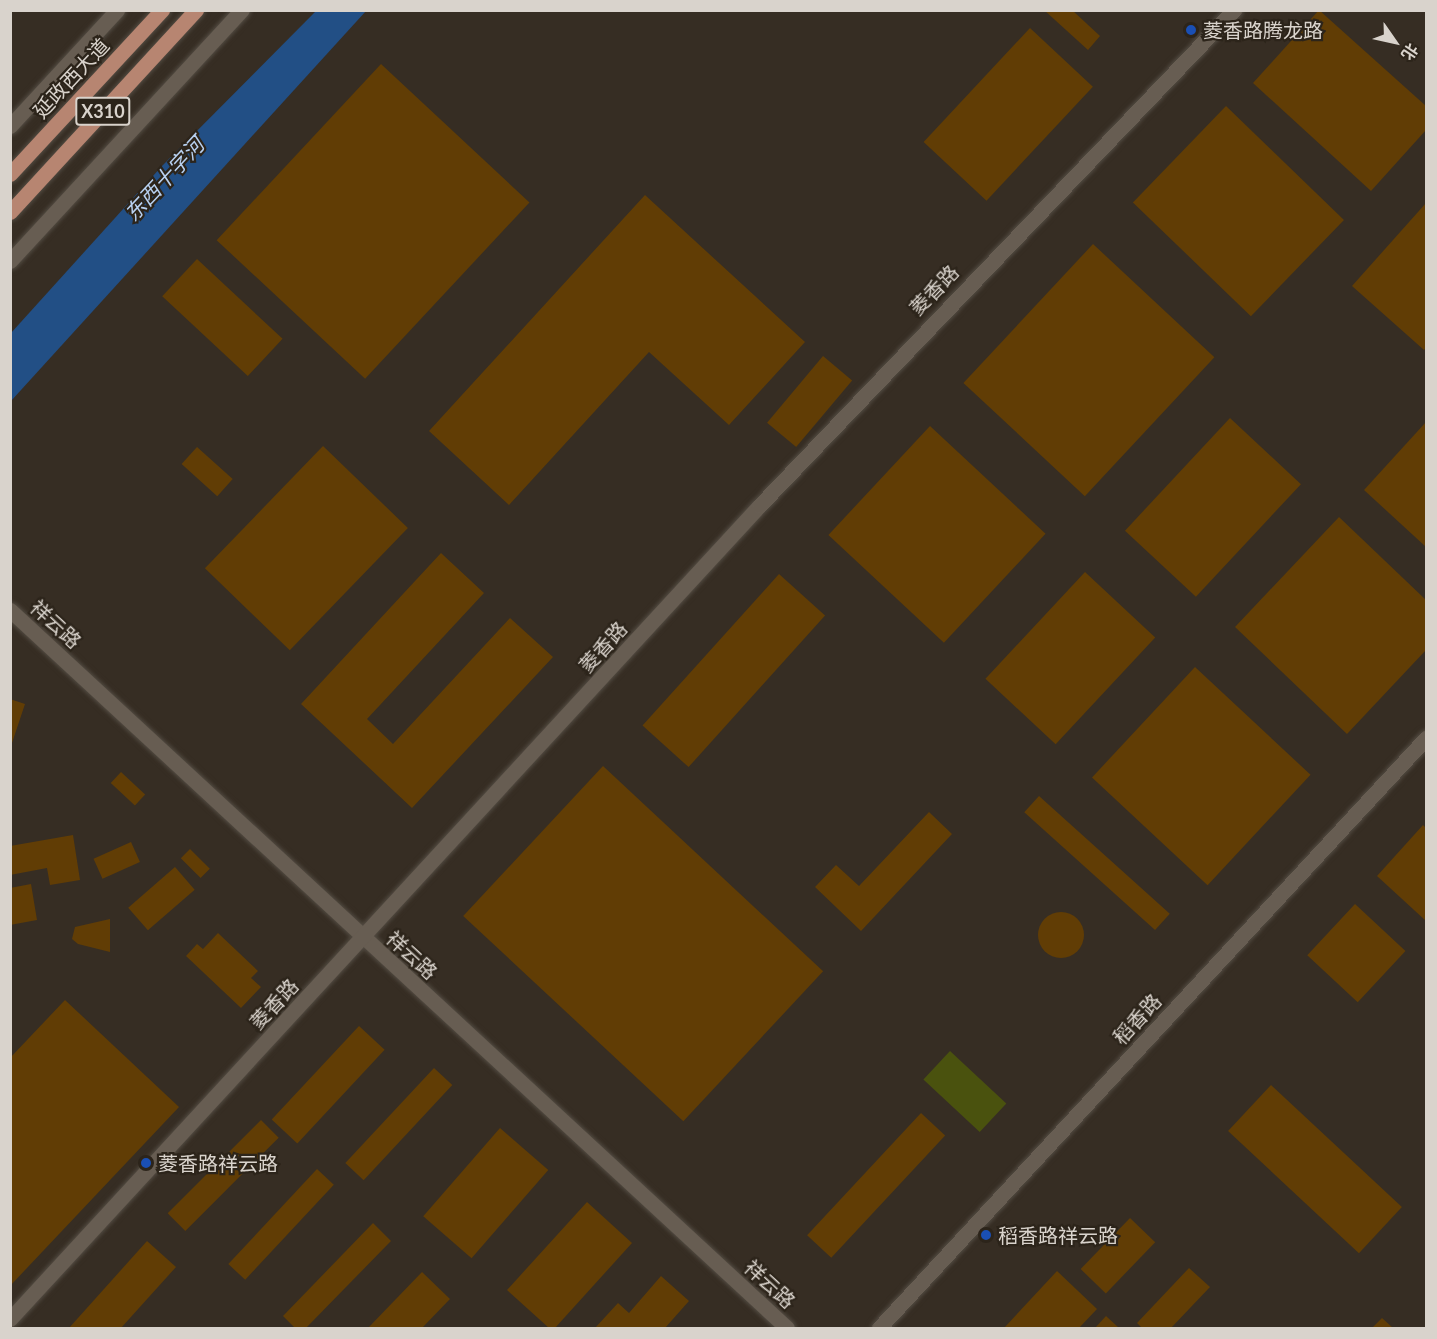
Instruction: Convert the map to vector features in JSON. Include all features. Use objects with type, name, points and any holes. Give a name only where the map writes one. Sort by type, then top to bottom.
[{"type":"main road","name":"延政西大道","points":[[10,174],[162,10]]},
{"type":"main road","name":"X310","points":[[10,212],[196,10]]},
{"type":"street","points":[[10,126],[117,10]]},
{"type":"street","points":[[10,261],[242,10]]},
{"type":"street","name":"菱香路","points":[[10,1319],[881,375],[1234,10]]},
{"type":"street","name":"祥云路","points":[[10,610],[363,939],[788,1329]]},
{"type":"street","name":"稻香路","points":[[879,1329],[1426,738]]},
{"type":"green space","points":[[950,1051],[1006,1104],[980,1132],[923,1080]]},
{"type":"water","name":"东西十字河","points":[[316,11],[366,11],[11,401],[11,333],[162,166]]},
{"type":"building","points":[[1044,10],[1072,10],[1100,36],[1088,50]]},
{"type":"building","points":[[1319,10],[1426,106],[1426,130],[1371,191],[1253,83]]},
{"type":"building","points":[[1030,28],[1093,87],[987,201],[924,142]]},
{"type":"building","points":[[381,64],[529,202],[365,379],[217,240]]},
{"type":"building","points":[[1226,106],[1344,220],[1251,316],[1133,202]]},
{"type":"building","points":[[645,195],[805,342],[729,425],[649,352],[509,505],[429,431]]},
{"type":"building","points":[[1426,203],[1426,348],[1424,350],[1352,286]]},
{"type":"building","points":[[1093,244],[1214,357],[1085,496],[963,383]]},
{"type":"building","points":[[197,259],[283,339],[248,376],[162,296]]},
{"type":"building","points":[[823,356],[852,380],[796,447],[767,423]]},
{"type":"building","points":[[1230,418],[1301,484],[1196,597],[1125,531]]},
{"type":"building","points":[[1426,422],[1426,547],[1364,490]]},
{"type":"building","points":[[930,426],[1046,534],[944,643],[828,535]]},
{"type":"building","points":[[323,446],[408,528],[290,650],[205,568]]},
{"type":"building","points":[[197,447],[233,479],[217,496],[182,464]]},
{"type":"building","points":[[1339,517],[1426,600],[1426,650],[1347,734],[1235,627]]},
{"type":"building","points":[[441,553],[484,593],[367,719],[393,744],[510,618],[553,657],[412,808],[301,704]]},
{"type":"building","points":[[1085,572],[1155,637],[1056,744],[985,679]]},
{"type":"building","points":[[779,574],[825,615],[689,767],[642,726]]},
{"type":"building","points":[[1195,667],[1311,775],[1208,885],[1092,777]]},
{"type":"building","points":[[10,699],[25,704],[11,746],[10,746]]},
{"type":"building","points":[[603,766],[823,971],[683,1121],[463,916]]},
{"type":"building","points":[[121,772],[145,795],[135,805],[111,783]]},
{"type":"building","points":[[1039,796],[1170,914],[1155,930],[1024,812]]},
{"type":"building","points":[[929,812],[952,834],[861,931],[815,887],[836,865],[859,886]]},
{"type":"building","points":[[1423,825],[1426,828],[1426,921],[1377,876]]},
{"type":"building","points":[[73,835],[80,880],[50,885],[47,868],[10,875],[10,846]]},
{"type":"building","points":[[131,842],[140,862],[102,879],[94,859]]},
{"type":"building","points":[[190,849],[210,869],[201,878],[181,858]]},
{"type":"building","points":[[175,867],[195,890],[148,930],[128,908]]},
{"type":"building","points":[[31,884],[37,920],[10,925],[10,888]]},
{"type":"building","points":[[1355,904],[1405,951],[1358,1002],[1307,955]]},
{"type":"building","points":[[1061,912],[1077,919],[1084,935],[1077,951],[1061,958],[1045,951],[1038,935],[1045,919]]},
{"type":"building","points":[[110,919],[110,952],[78,944],[72,939],[75,927]]},
{"type":"building","points":[[218,933],[258,971],[251,978],[261,987],[241,1008],[186,956],[197,944],[203,949]]},
{"type":"building","points":[[65,1000],[179,1107],[10,1286],[10,1058]]},
{"type":"building","points":[[359,1026],[385,1050],[297,1143],[272,1120]]},
{"type":"building","points":[[434,1068],[452,1085],[364,1180],[345,1163]]},
{"type":"building","points":[[1271,1085],[1402,1207],[1359,1253],[1228,1131]]},
{"type":"building","points":[[921,1113],[945,1136],[831,1258],[807,1235]]},
{"type":"building","points":[[261,1120],[279,1138],[185,1231],[168,1213]]},
{"type":"building","points":[[500,1128],[548,1170],[472,1258],[423,1216]]},
{"type":"building","points":[[317,1169],[334,1185],[245,1280],[228,1264]]},
{"type":"building","points":[[587,1202],[632,1243],[555,1328],[549,1328],[507,1290]]},
{"type":"building","points":[[1130,1218],[1155,1242],[1106,1293],[1081,1269]]},
{"type":"building","points":[[373,1223],[391,1241],[306,1328],[295,1328],[283,1316]]},
{"type":"building","points":[[147,1241],[176,1267],[121,1328],[69,1328]]},
{"type":"building","points":[[1189,1268],[1210,1287],[1171,1328],[1142,1328],[1137,1323]]},
{"type":"building","points":[[1057,1271],[1097,1309],[1079,1328],[1004,1328]]},
{"type":"building","points":[[422,1272],[450,1299],[422,1328],[368,1328]]},
{"type":"building","points":[[661,1276],[689,1301],[665,1328],[595,1328],[618,1303],[629,1313]]},
{"type":"building","points":[[1106,1316],[1119,1328],[1095,1328]]},
{"type":"building","points":[[1382,1318],[1393,1328],[1372,1328]]},
{"type":"place","name":"菱香路腾龙路","points":[[1191,30]]},
{"type":"place","name":"菱香路祥云路","points":[[146,1163]]},
{"type":"place","name":"稻香路祥云路","points":[[986,1235]]}]
